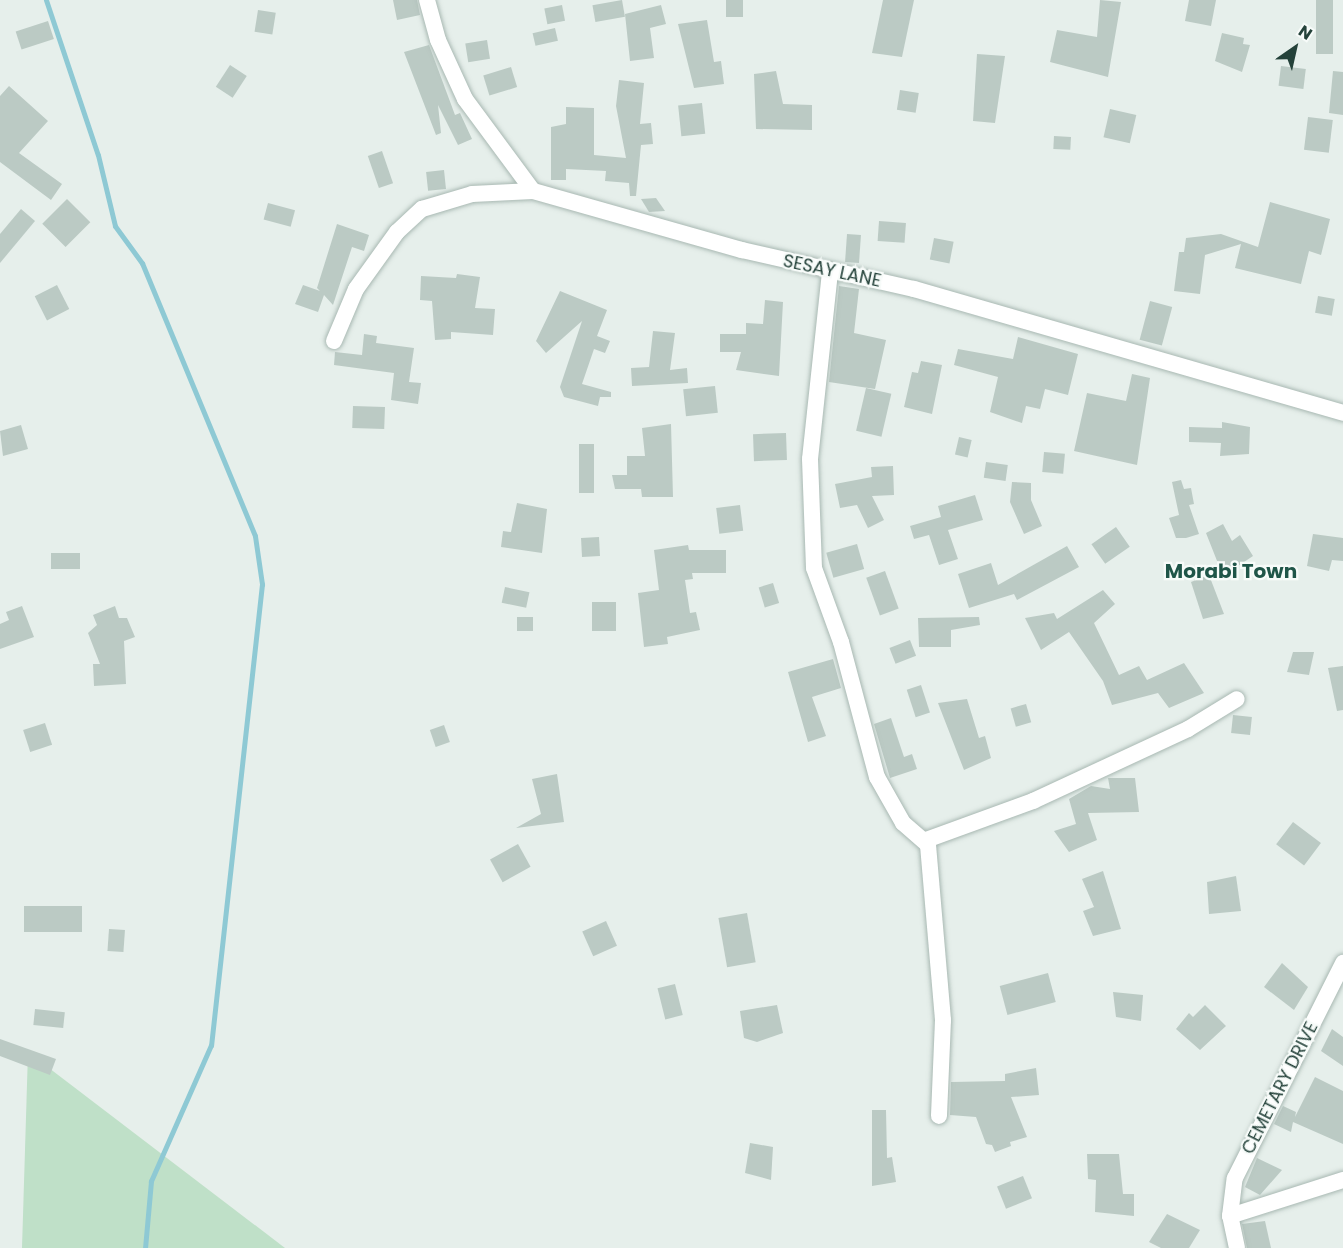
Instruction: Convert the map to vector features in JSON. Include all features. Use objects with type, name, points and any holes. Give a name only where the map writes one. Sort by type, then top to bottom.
[{"type":"street","points":[[427,0],[438,40],[465,99],[533,191]]},
{"type":"street","name":"SESAY LANE","points":[[334,341],[356,289],[397,232],[422,209],[472,194],[533,191],[830,272],[914,289],[1343,413]]},
{"type":"street","points":[[830,272],[810,459],[814,568],[820,594],[842,642],[877,777],[903,823],[926,840],[943,1020],[939,1116]]},
{"type":"street","points":[[926,840],[1033,801],[1188,729],[1237,699]]},
{"type":"street","name":"CEMETARY DRIVE","points":[[1237,1248],[1230,1216],[1235,1178],[1343,963]]},
{"type":"street","points":[[1230,1216],[1343,1180]]},
{"type":"green space","points":[[28,1052],[285,1248],[22,1248]]},
{"type":"building","points":[[393,0],[417,0],[420,15],[397,20]]},
{"type":"building","points":[[622,0],[625,17],[595,22],[592,5]]},
{"type":"building","points":[[726,0],[743,0],[743,17],[726,17]]},
{"type":"building","points":[[883,0],[914,0],[902,57],[872,53]]},
{"type":"building","points":[[1100,0],[1121,2],[1108,77],[1050,62],[1057,30],[1097,37]]},
{"type":"building","points":[[1189,0],[1216,0],[1211,26],[1185,21]]},
{"type":"building","points":[[1316,0],[1333,0],[1333,54],[1316,54]]},
{"type":"building","points":[[562,5],[565,21],[547,24],[544,8]]},
{"type":"building","points":[[661,5],[666,24],[650,28],[654,58],[630,61],[625,14]]},
{"type":"building","points":[[258,10],[276,13],[272,35],[255,32]]},
{"type":"building","points":[[707,20],[714,62],[721,61],[724,84],[694,88],[678,24]]},
{"type":"building","points":[[48,21],[54,39],[22,50],[16,32]]},
{"type":"building","points":[[555,28],[558,41],[536,46],[533,33]]},
{"type":"building","points":[[1222,33],[1244,38],[1243,44],[1250,45],[1242,72],[1215,61]]},
{"type":"building","points":[[487,40],[490,59],[468,62],[465,43]]},
{"type":"building","points":[[429,45],[455,115],[460,113],[472,139],[458,145],[438,105],[441,133],[436,135],[404,52]]},
{"type":"building","points":[[977,54],[1005,56],[995,123],[973,121]]},
{"type":"building","points":[[230,65],[247,76],[233,98],[216,87]]},
{"type":"building","points":[[1281,66],[1306,69],[1303,89],[1279,86]]},
{"type":"building","points":[[511,67],[517,87],[489,96],[483,75]]},
{"type":"building","points":[[776,71],[783,104],[812,105],[812,130],[756,129],[754,74]]},
{"type":"building","points":[[1333,71],[1343,72],[1343,115],[1329,113]]},
{"type":"building","points":[[619,80],[644,83],[640,124],[651,123],[653,144],[641,145],[636,196],[630,196],[629,183],[605,181],[606,171],[566,169],[566,180],[551,180],[551,127],[566,124],[566,107],[594,108],[594,155],[626,158],[616,106]]},
{"type":"building","points":[[9,86],[48,121],[19,153],[62,184],[51,200],[0,162],[0,96]]},
{"type":"building","points":[[900,90],[919,93],[916,113],[897,110]]},
{"type":"building","points":[[702,103],[705,134],[681,136],[678,106]]},
{"type":"building","points":[[1110,109],[1136,115],[1130,143],[1103,137]]},
{"type":"building","points":[[1308,117],[1333,120],[1329,153],[1304,150]]},
{"type":"building","points":[[1054,136],[1071,137],[1070,150],[1053,149]]},
{"type":"building","points":[[382,151],[393,183],[379,188],[368,156]]},
{"type":"building","points":[[444,170],[446,189],[428,191],[426,172]]},
{"type":"building","points":[[656,198],[665,211],[649,212],[641,199]]},
{"type":"building","points":[[67,199],[90,222],[66,247],[42,224]]},
{"type":"building","points":[[1270,202],[1330,219],[1321,255],[1309,251],[1301,284],[1235,268],[1241,244],[1205,255],[1200,294],[1174,291],[1179,252],[1184,252],[1186,238],[1221,234],[1258,247]]},
{"type":"building","points":[[268,203],[295,210],[291,227],[264,219]]},
{"type":"building","points":[[21,209],[35,221],[0,263],[0,234]]},
{"type":"building","points":[[879,221],[906,223],[905,243],[878,241]]},
{"type":"building","points":[[337,224],[369,235],[364,251],[352,247],[333,305],[324,295],[318,312],[295,304],[303,285],[320,291],[317,288]]},
{"type":"building","points":[[847,234],[861,235],[859,263],[845,262]]},
{"type":"building","points":[[934,238],[954,242],[949,263],[930,260]]},
{"type":"building","points":[[457,274],[480,277],[475,308],[495,309],[493,335],[451,332],[451,339],[435,340],[432,301],[420,300],[421,276],[456,278]]},
{"type":"building","points":[[57,285],[69,309],[47,320],[35,296]]},
{"type":"building","points":[[839,286],[859,289],[854,333],[886,340],[875,389],[829,382]]},
{"type":"building","points":[[560,291],[607,310],[597,336],[610,341],[605,353],[594,349],[582,384],[611,392],[611,397],[600,397],[598,406],[564,397],[560,387],[582,321],[546,353],[536,341]]},
{"type":"building","points":[[1318,296],[1335,299],[1332,316],[1315,313]]},
{"type":"building","points":[[765,300],[783,302],[779,376],[736,370],[741,352],[720,352],[720,334],[746,334],[746,323],[763,324]]},
{"type":"building","points":[[1150,301],[1172,307],[1162,346],[1140,340]]},
{"type":"building","points":[[653,331],[675,333],[670,370],[687,368],[688,383],[632,386],[631,368],[649,367]]},
{"type":"building","points":[[364,334],[377,336],[376,343],[414,348],[409,382],[421,383],[418,404],[391,400],[394,373],[334,365],[335,352],[362,355]]},
{"type":"building","points":[[1018,337],[1078,354],[1068,395],[1045,389],[1040,409],[1026,406],[1022,423],[990,412],[998,377],[954,365],[958,349],[1013,359]]},
{"type":"building","points":[[921,361],[942,365],[932,414],[904,407],[912,372],[918,373]]},
{"type":"building","points":[[1132,374],[1150,378],[1137,465],[1074,451],[1087,393],[1126,401]]},
{"type":"building","points":[[715,386],[718,413],[686,416],[683,389]]},
{"type":"building","points":[[866,388],[891,394],[881,437],[856,431]]},
{"type":"building","points":[[353,406],[385,407],[384,429],[352,428]]},
{"type":"building","points":[[1222,422],[1250,427],[1249,454],[1220,456],[1221,443],[1189,442],[1189,427],[1222,428]]},
{"type":"building","points":[[671,424],[673,497],[642,497],[641,489],[615,489],[612,475],[627,475],[627,456],[645,456],[642,428]]},
{"type":"building","points":[[21,425],[28,449],[3,456],[0,431]]},
{"type":"building","points":[[786,433],[787,460],[754,461],[753,434]]},
{"type":"building","points":[[959,437],[972,440],[968,457],[955,455]]},
{"type":"building","points":[[579,444],[594,444],[594,493],[579,493]]},
{"type":"building","points":[[1044,452],[1065,454],[1063,474],[1042,472]]},
{"type":"building","points":[[986,462],[1008,465],[1006,481],[984,478]]},
{"type":"building","points":[[893,466],[894,495],[872,496],[884,520],[868,528],[857,505],[840,508],[835,484],[872,477],[871,467]]},
{"type":"building","points":[[1181,480],[1184,489],[1191,488],[1194,504],[1189,505],[1199,534],[1176,538],[1169,518],[1179,515],[1172,482]]},
{"type":"building","points":[[1012,482],[1031,483],[1031,500],[1042,526],[1024,534],[1010,502]]},
{"type":"building","points":[[975,495],[983,520],[948,530],[958,559],[939,565],[929,535],[914,539],[910,526],[941,517],[938,506]]},
{"type":"building","points":[[517,503],[547,509],[542,553],[501,547],[503,531],[511,532]]},
{"type":"building","points":[[740,505],[743,531],[719,534],[716,508]]},
{"type":"building","points":[[1223,524],[1232,541],[1240,535],[1253,556],[1223,576],[1206,533]]},
{"type":"building","points":[[1116,527],[1130,547],[1105,564],[1091,544]]},
{"type":"building","points":[[1313,534],[1343,538],[1343,561],[1332,560],[1329,571],[1307,566]]},
{"type":"building","points":[[599,537],[600,556],[582,557],[581,538]]},
{"type":"building","points":[[857,544],[864,569],[833,578],[826,553]]},
{"type":"building","points":[[688,545],[689,550],[726,550],[726,573],[692,573],[693,579],[685,580],[690,613],[696,612],[700,630],[667,637],[668,644],[644,647],[638,593],[659,590],[654,550]]},
{"type":"building","points":[[1067,546],[1079,567],[1017,600],[1014,594],[969,608],[958,574],[991,563],[998,585]]},
{"type":"building","points":[[51,553],[80,553],[80,569],[51,569]]},
{"type":"building","points":[[885,571],[899,609],[880,615],[866,578]]},
{"type":"building","points":[[1209,575],[1224,614],[1203,619],[1191,582]]},
{"type":"building","points":[[773,583],[779,603],[765,607],[759,587]]},
{"type":"building","points":[[505,587],[529,592],[526,608],[502,603]]},
{"type":"building","points":[[1103,590],[1115,604],[1094,623],[1119,675],[1139,666],[1147,680],[1184,663],[1204,693],[1169,708],[1158,693],[1112,705],[1103,681],[1069,632],[1041,650],[1025,618],[1054,613],[1057,619]]},
{"type":"building","points":[[592,602],[616,602],[616,631],[592,631]]},
{"type":"building","points":[[22,606],[34,637],[0,649],[0,624],[9,620],[6,612]]},
{"type":"building","points":[[115,606],[119,618],[127,618],[135,637],[124,641],[126,684],[94,686],[93,664],[100,664],[88,633],[97,625],[93,615]]},
{"type":"building","points":[[517,617],[533,617],[533,631],[517,631]]},
{"type":"building","points":[[979,617],[980,625],[951,630],[951,647],[919,647],[918,618]]},
{"type":"building","points":[[910,640],[916,656],[896,664],[889,648]]},
{"type":"building","points":[[1293,652],[1314,652],[1309,675],[1287,672]]},
{"type":"building","points":[[833,659],[841,688],[812,697],[826,736],[808,742],[788,672]]},
{"type":"building","points":[[1343,666],[1343,710],[1337,711],[1328,668]]},
{"type":"building","points":[[921,685],[930,713],[916,717],[907,690]]},
{"type":"building","points":[[967,699],[979,738],[985,736],[991,758],[964,770],[938,703]]},
{"type":"building","points":[[1026,704],[1031,722],[1016,727],[1011,708]]},
{"type":"building","points":[[1233,715],[1252,717],[1250,735],[1231,733]]},
{"type":"building","points":[[891,718],[904,757],[912,754],[917,769],[890,778],[874,724]]},
{"type":"building","points":[[45,723],[52,745],[30,752],[23,730]]},
{"type":"building","points":[[444,725],[450,742],[436,747],[430,730]]},
{"type":"building","points":[[557,774],[564,822],[516,828],[541,814],[532,779]]},
{"type":"building","points":[[1108,778],[1135,778],[1139,812],[1088,813],[1097,840],[1069,852],[1054,831],[1076,824],[1069,799],[1091,786],[1110,789]]},
{"type":"building","points":[[1293,822],[1321,843],[1304,865],[1276,844]]},
{"type":"building","points":[[518,844],[531,867],[503,882],[490,860]]},
{"type":"building","points":[[1103,871],[1121,929],[1093,936],[1083,911],[1094,907],[1082,879]]},
{"type":"building","points":[[1236,876],[1241,911],[1209,914],[1207,882]]},
{"type":"building","points":[[24,906],[82,906],[82,932],[24,932]]},
{"type":"building","points":[[747,913],[756,962],[727,967],[718,918]]},
{"type":"building","points":[[606,921],[617,946],[593,956],[582,932]]},
{"type":"building","points":[[109,929],[125,930],[123,952],[107,951]]},
{"type":"building","points":[[1282,963],[1308,987],[1294,1010],[1264,987]]},
{"type":"building","points":[[1048,973],[1056,1002],[1007,1015],[1000,986]]},
{"type":"building","points":[[675,984],[683,1015],[665,1019],[658,988]]},
{"type":"building","points":[[1113,992],[1143,995],[1141,1021],[1116,1017]]},
{"type":"building","points":[[777,1005],[783,1033],[757,1042],[744,1038],[740,1011]]},
{"type":"building","points":[[1205,1005],[1226,1026],[1200,1050],[1176,1029],[1189,1013],[1193,1017]]},
{"type":"building","points":[[35,1009],[65,1012],[63,1028],[33,1025]]},
{"type":"building","points":[[1332,1029],[1343,1037],[1343,1066],[1321,1051]]},
{"type":"building","points":[[0,1039],[56,1059],[50,1075],[0,1056]]},
{"type":"building","points":[[1036,1068],[1039,1095],[1011,1097],[1027,1137],[1010,1142],[1011,1146],[995,1152],[992,1145],[986,1144],[976,1117],[950,1115],[951,1082],[1005,1081],[1005,1074]]},
{"type":"building","points":[[1315,1077],[1343,1091],[1343,1144],[1293,1122],[1291,1132],[1274,1124],[1283,1106],[1296,1112],[1295,1117]]},
{"type":"building","points":[[872,1110],[886,1110],[887,1158],[892,1157],[896,1182],[872,1186]]},
{"type":"building","points":[[750,1143],[773,1147],[771,1180],[745,1173]]},
{"type":"building","points":[[1087,1154],[1119,1154],[1123,1194],[1134,1194],[1134,1216],[1095,1212],[1096,1180],[1088,1179]]},
{"type":"building","points":[[1257,1158],[1282,1170],[1260,1195],[1245,1187]]},
{"type":"building","points":[[1023,1176],[1032,1198],[1006,1209],[997,1186]]},
{"type":"building","points":[[1167,1214],[1200,1230],[1189,1248],[1161,1248],[1149,1242]]},
{"type":"building","points":[[1265,1221],[1271,1248],[1247,1248],[1242,1224]]},
{"type":"waterway","points":[[46,0],[98,155],[115,226],[142,263],[255,536],[262,584],[211,1045],[151,1181],[145,1248]]},
{"type":"district","name":"Morabi Town","points":[[1231,571]]}]
